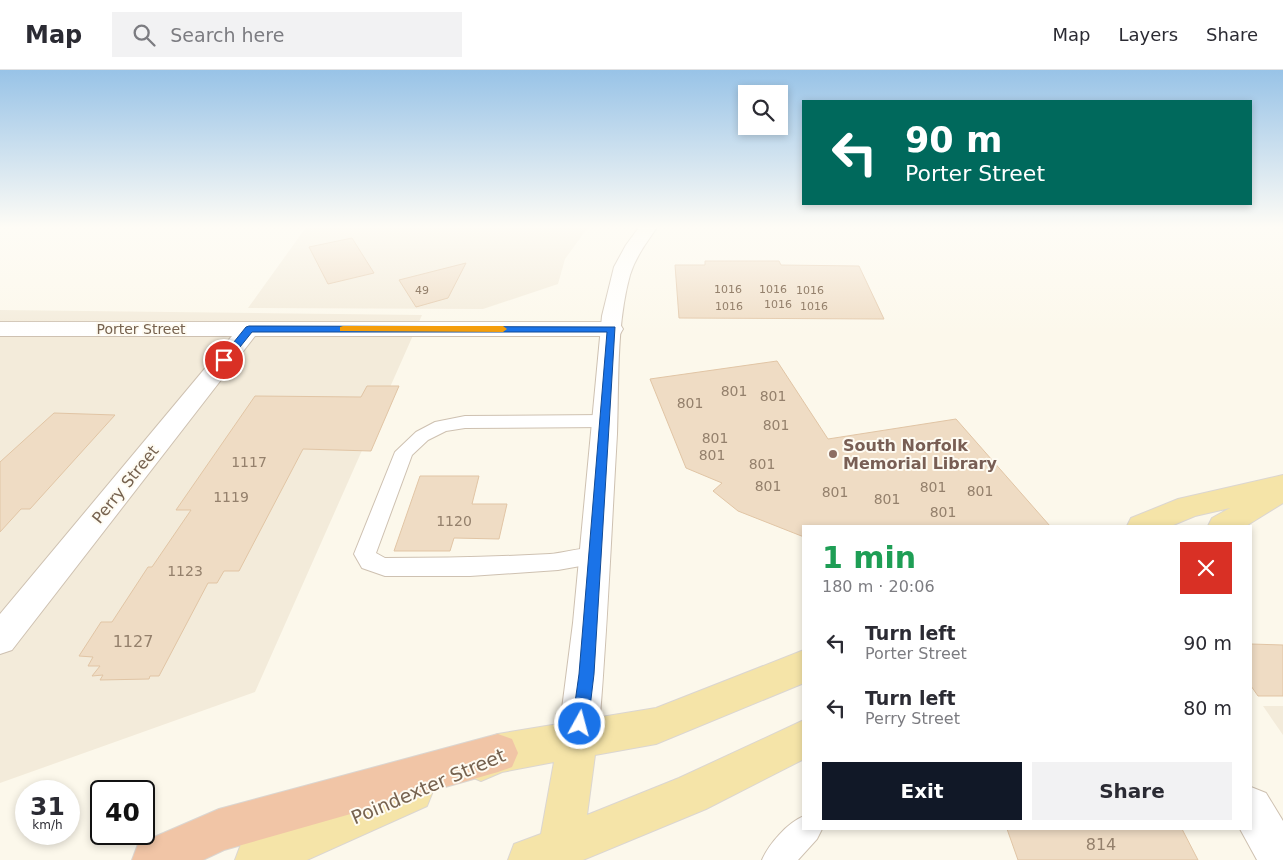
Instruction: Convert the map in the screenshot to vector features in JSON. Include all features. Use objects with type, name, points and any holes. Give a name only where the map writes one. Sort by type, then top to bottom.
[{"type":"highway","points":[[154,860],[219,830],[498,753]]},
{"type":"main road","points":[[1144,525],[1188,507],[1283,485]]},
{"type":"main road","points":[[1225,525],[1283,490]]},
{"type":"main road","name":"Poindexter Street","points":[[257,860],[498,753],[656,726],[802,667]]},
{"type":"main road","points":[[550,856],[578,740]]},
{"type":"main road","points":[[550,856],[692,794],[802,741]]},
{"type":"street","points":[[578,740],[586,674],[612,329],[619,281],[625,263]]},
{"type":"street","name":"Porter Street","points":[[0,329],[612,329]]},
{"type":"street","name":"Perry Street","points":[[0,639],[249,329]]},
{"type":"street","points":[[1252,810],[1282,860]]},
{"type":"lane","points":[[594,556],[558,562],[470,567],[385,567],[370,562],[365,554],[404,452],[422,436],[441,426],[466,422],[605,421]]},
{"type":"lane","points":[[777,860],[806,830]]},
{"type":"shaded area","points":[[280,263],[564,263],[558,284],[483,309],[248,308]]},
{"type":"shaded area","points":[[0,310],[422,315],[255,692],[0,783]]},
{"type":"shaded area","points":[[1263,706],[1283,706],[1283,735]]},
{"type":"building","points":[[317,263],[368,263],[374,273],[328,284]]},
{"type":"building","points":[[466,263],[448,298],[416,307],[399,280]]},
{"type":"building","points":[[705,263],[780,263],[781,265],[859,266],[884,319],[679,318],[675,265],[705,265]]},
{"type":"building","name":"South Norfolk Memorial Library","points":[[777,361],[828,439],[956,419],[1049,525],[802,525],[802,536],[738,511],[713,491],[722,483],[686,468],[650,379]]},
{"type":"building","points":[[367,386],[399,386],[371,451],[303,449],[239,571],[224,571],[217,583],[208,583],[159,676],[150,676],[149,679],[100,680],[103,675],[92,676],[100,666],[88,666],[93,657],[79,656],[101,622],[112,622],[148,567],[152,567],[191,510],[176,510],[255,396],[361,397]]},
{"type":"building","points":[[54,413],[115,415],[30,509],[21,509],[0,532],[0,462]]},
{"type":"building","points":[[420,476],[479,476],[472,504],[507,504],[499,539],[454,538],[450,551],[394,551]]},
{"type":"building","points":[[1252,644],[1283,645],[1283,696],[1258,696],[1252,687]]},
{"type":"building","points":[[1007,830],[1183,830],[1198,860],[1018,860]]},
{"type":"slow traffic","points":[[343,329],[503,329]]},
{"type":"place","name":"South Norfolk Memorial Library","points":[[833,454]]},
{"type":"route","points":[[224,360],[249,329],[612,329],[586,674],[580,724]]}]
